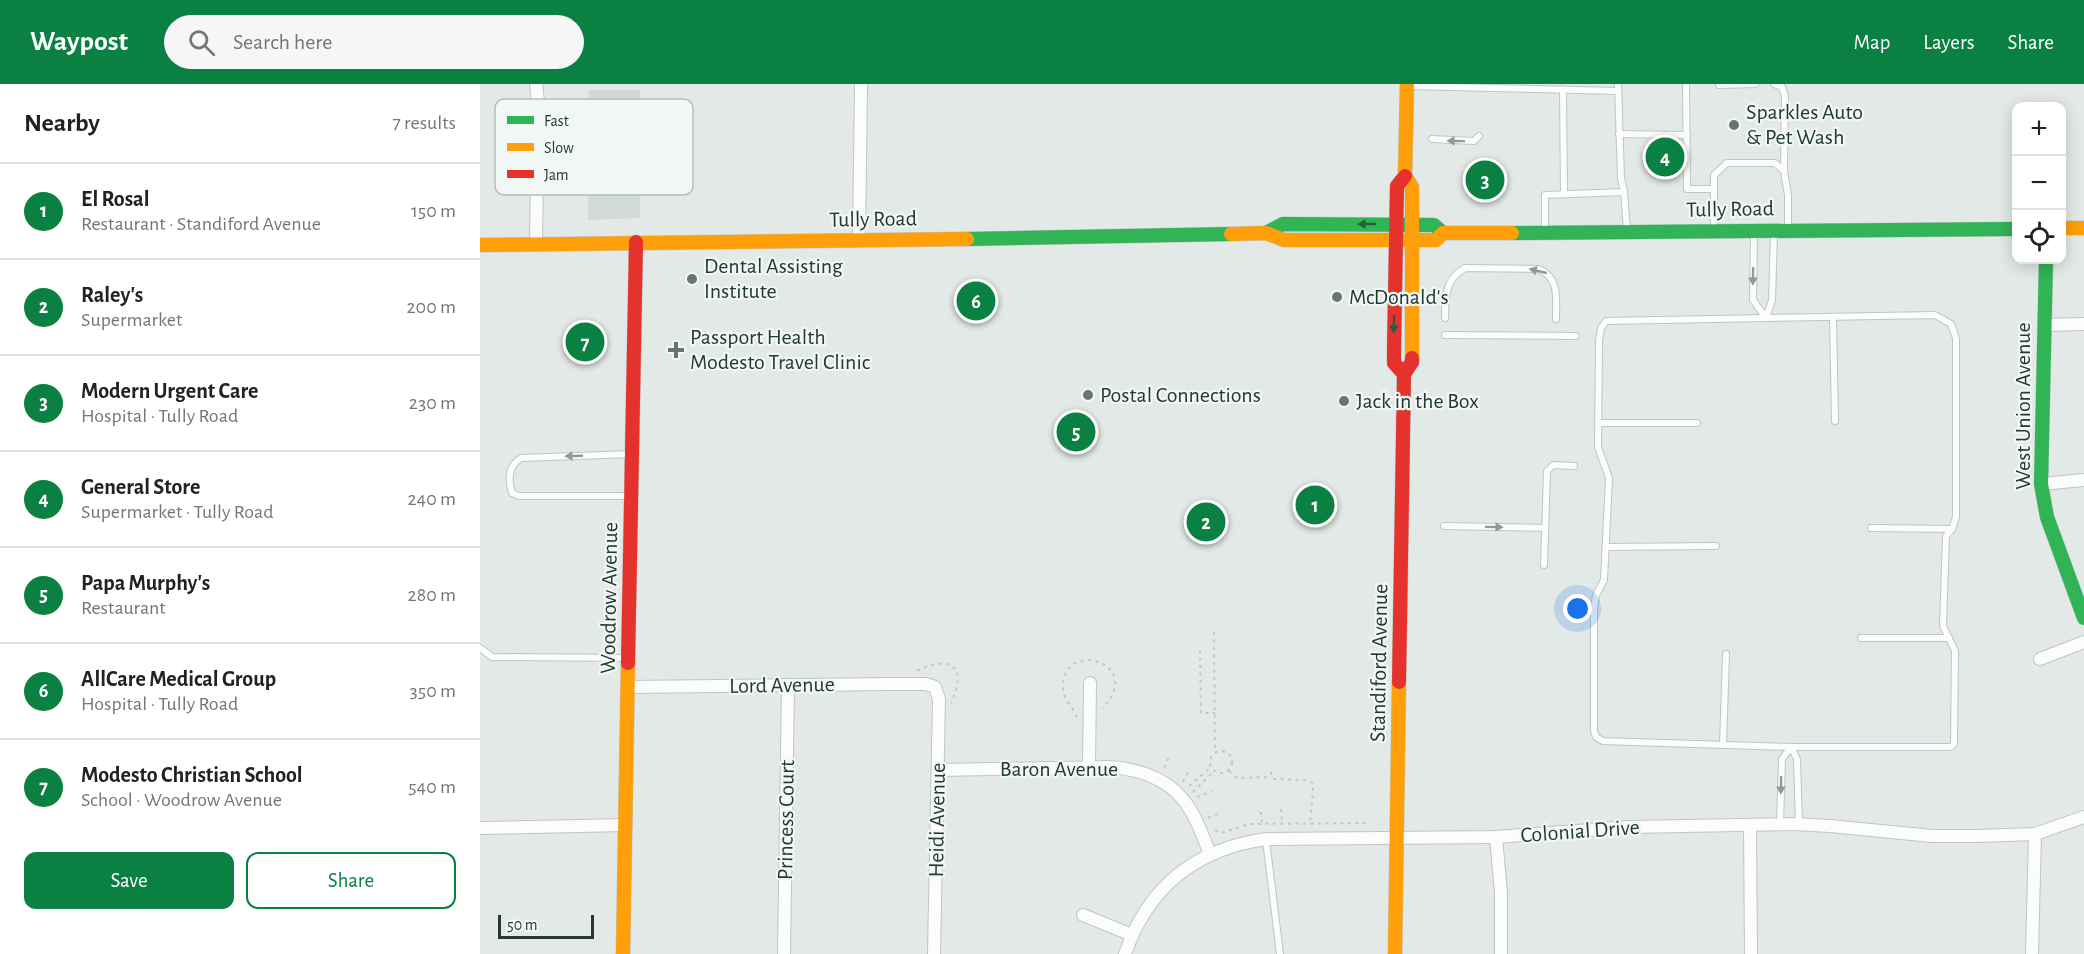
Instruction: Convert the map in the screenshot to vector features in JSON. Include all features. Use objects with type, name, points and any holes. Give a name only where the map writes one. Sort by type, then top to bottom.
[{"type":"main road","name":"Standiford Avenue","points":[[1395,954],[1404,374],[1412,362],[1412,187],[1405,176],[1407,85]]},
{"type":"main road","name":"Standiford Avenue","points":[[1404,374],[1394,363],[1397,186],[1405,176]]},
{"type":"main road","name":"Tully Road","points":[[1266,233],[1283,224],[1436,225],[1443,233]]},
{"type":"main road","points":[[2066,228],[2084,228]]},
{"type":"main road","name":"Tully Road","points":[[480,245],[1171,237],[1266,233],[1284,240],[1436,240],[1443,233],[2012,229]]},
{"type":"main road","name":"Woodrow Avenue","points":[[623,954],[636,242]]},
{"type":"main road","name":"West Union Avenue","points":[[2046,264],[2042,484],[2047,516],[2084,618]]},
{"type":"street","points":[[536,84],[538,99]]},
{"type":"street","points":[[859,240],[861,84]]},
{"type":"street","points":[[536,244],[537,195]]},
{"type":"street","points":[[2044,325],[2084,324]]},
{"type":"street","points":[[2042,484],[2084,480]]},
{"type":"street","points":[[2040,659],[2084,642]]},
{"type":"street","points":[[1089,767],[1090,683]]},
{"type":"street","name":"Lord Avenue","points":[[628,687],[926,684],[935,687]]},
{"type":"street","name":"Princess Court","points":[[784,954],[788,685]]},
{"type":"street","name":"Heidi Avenue","points":[[934,954],[939,699],[935,687]]},
{"type":"street","name":"Baron Avenue","points":[[938,770],[1089,767],[1133,770],[1160,780],[1172,789],[1192,812],[1210,854]]},
{"type":"street","name":"Colonial Drive","points":[[1125,954],[1132,935],[1152,900],[1181,871],[1210,854],[1266,839],[1496,837],[1629,827],[1780,825],[1830,826],[1932,836],[2035,834],[2084,817]]},
{"type":"street","points":[[480,828],[626,825]]},
{"type":"street","points":[[1750,826],[1751,954]]},
{"type":"street","points":[[2032,954],[2035,834]]},
{"type":"street","points":[[1496,837],[1501,893],[1501,954]]},
{"type":"street","points":[[1083,915],[1132,935]]},
{"type":"lane","points":[[1686,84],[1687,189],[1714,189]]},
{"type":"lane","points":[[1719,85],[1755,84]]},
{"type":"lane","points":[[1766,318],[1772,300],[1788,195],[1784,171],[1785,96],[1782,87],[1774,84]]},
{"type":"lane","points":[[1407,85],[1563,89],[1618,87],[1621,178],[1627,231]]},
{"type":"lane","points":[[1563,89],[1564,194]]},
{"type":"lane","points":[[1619,134],[1687,135]]},
{"type":"lane","points":[[1432,139],[1474,141],[1479,136]]},
{"type":"lane","points":[[1714,231],[1714,175],[1727,163],[1775,164],[1784,171]]},
{"type":"lane","points":[[1545,232],[1545,195],[1624,192]]},
{"type":"lane","points":[[1754,230],[1753,300],[1766,318]]},
{"type":"lane","points":[[1445,318],[1445,296],[1449,281],[1456,273],[1466,268],[1539,269],[1546,272],[1556,286],[1556,319]]},
{"type":"lane","points":[[1935,315],[1951,324],[1956,338],[1956,517],[1952,529],[1946,536],[1943,626],[1955,651],[1954,744],[1951,747],[1791,747],[1603,741],[1596,737],[1594,731],[1594,609],[1596,595],[1604,580],[1609,477],[1598,447],[1601,328],[1606,321],[1833,317],[1935,315]]},
{"type":"lane","points":[[1833,317],[1835,421]]},
{"type":"lane","points":[[1445,335],[1576,336]]},
{"type":"lane","points":[[1598,423],[1697,423]]},
{"type":"lane","points":[[632,454],[521,458],[511,469],[509,485],[512,493],[519,496],[632,496]]},
{"type":"lane","points":[[1544,565],[1547,471],[1553,465],[1574,466]]},
{"type":"lane","points":[[1444,526],[1545,528]]},
{"type":"lane","points":[[1872,528],[1952,529]]},
{"type":"lane","points":[[1606,547],[1716,546]]},
{"type":"lane","points":[[1861,638],[1949,638]]},
{"type":"lane","points":[[480,648],[492,657],[629,657]]},
{"type":"lane","points":[[1723,745],[1726,654]]},
{"type":"lane","points":[[1791,747],[1797,759],[1799,825]]},
{"type":"lane","points":[[1780,825],[1782,759],[1791,747]]},
{"type":"lane","points":[[1266,839],[1280,954]]},
{"type":"path","points":[[1214,632],[1215,752],[1210,758],[1211,767],[1222,774],[1228,771],[1232,764],[1232,757],[1226,752],[1215,752]]},
{"type":"path","points":[[1200,650],[1201,713],[1215,712]]},
{"type":"path","points":[[1078,726],[1076,715],[1062,690],[1064,675],[1071,666],[1080,661],[1092,660],[1102,663],[1111,670],[1115,683],[1114,693],[1101,711]]},
{"type":"path","points":[[915,672],[929,665],[941,663],[954,668],[960,677],[951,704]]},
{"type":"path","points":[[1170,757],[1164,768],[1170,772]]},
{"type":"path","points":[[1189,786],[1211,767]]},
{"type":"path","points":[[1183,782],[1190,768]]},
{"type":"path","points":[[1193,792],[1214,771]]},
{"type":"path","points":[[1228,771],[1237,778],[1271,777],[1273,779],[1306,780],[1313,783],[1314,803],[1311,807],[1310,823]]},
{"type":"path","points":[[1271,772],[1271,777]]},
{"type":"path","points":[[1177,777],[1189,786],[1201,804]]},
{"type":"path","points":[[1197,797],[1212,791]]},
{"type":"path","points":[[1281,809],[1282,823]]},
{"type":"path","points":[[1205,811],[1217,832],[1221,833],[1249,824],[1365,823],[1370,820]]},
{"type":"path","points":[[1261,812],[1262,824]]},
{"type":"path","points":[[1208,818],[1221,813]]},
{"type":"shaded area","points":[[589,90],[640,90],[640,99],[589,99]]},
{"type":"shaded area","points":[[588,195],[640,195],[640,218],[588,220]]},
{"type":"traffic: fast","points":[[1266,233],[1283,224],[1434,225],[1443,233]]},
{"type":"traffic: fast","points":[[1512,233],[2012,229]]},
{"type":"traffic: fast","points":[[967,239],[1231,234]]},
{"type":"traffic: fast","points":[[2046,264],[2041,484],[2047,517],[2084,618]]},
{"type":"traffic: slow","points":[[1407,84],[1405,176],[1412,187],[1412,358]]},
{"type":"traffic: slow","points":[[2066,228],[2084,228]]},
{"type":"traffic: slow","points":[[1231,234],[1266,233],[1284,240],[1436,240],[1443,233],[1512,233]]},
{"type":"traffic: slow","points":[[480,245],[967,239]]},
{"type":"traffic: slow","points":[[623,954],[628,663]]},
{"type":"traffic: slow","points":[[1395,954],[1399,682]]},
{"type":"traffic: jam","points":[[1404,374],[1394,363],[1394,349],[1397,186],[1405,176]]},
{"type":"traffic: jam","points":[[628,663],[636,242]]},
{"type":"traffic: jam","points":[[1399,682],[1404,374],[1412,358]]},
{"type":"place","name":"Sparkles Auto & Pet Wash","points":[[1734,125]]},
{"type":"place","name":"General Store","points":[[1665,157]]},
{"type":"place","name":"Modern Urgent Care","points":[[1485,180]]},
{"type":"place","name":"Dental Assisting Institute","points":[[692,279]]},
{"type":"place","name":"McDonald's","points":[[1337,297]]},
{"type":"place","name":"AllCare Medical Group","points":[[976,301]]},
{"type":"place","name":"Modesto Christian School","points":[[585,342]]},
{"type":"place","name":"Passport Health Modesto Travel Clinic","points":[[676,350]]},
{"type":"place","name":"Postal Connections","points":[[1088,395]]},
{"type":"place","name":"Jack in the Box","points":[[1344,401]]},
{"type":"place","name":"Papa Murphy's","points":[[1076,432]]},
{"type":"place","name":"El Rosal","points":[[1315,505]]},
{"type":"place","name":"Raley's","points":[[1206,522]]}]
